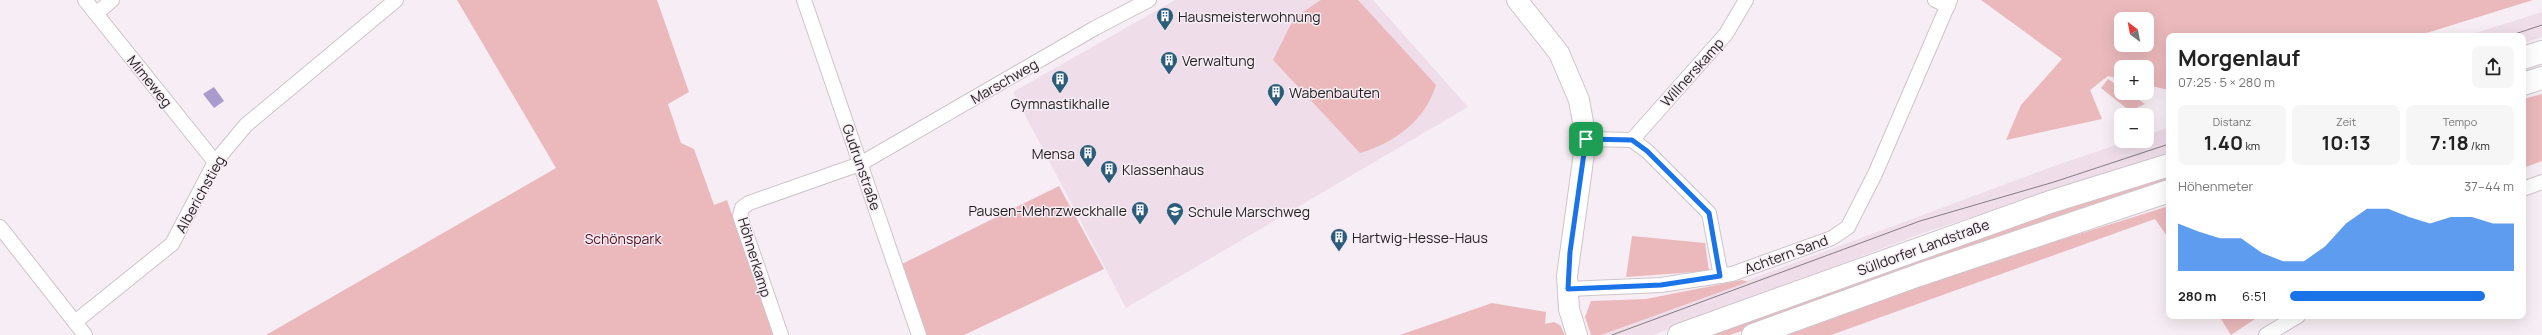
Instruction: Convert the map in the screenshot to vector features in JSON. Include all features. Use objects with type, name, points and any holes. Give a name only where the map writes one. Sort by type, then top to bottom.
[{"type":"highway","points":[[2526,57],[2542,52]]},
{"type":"highway","points":[[2526,83],[2542,78]]},
{"type":"highway","name":"Sülldorfer Landstraße","points":[[1679,335],[2050,202],[2166,166]]},
{"type":"highway","name":"Sülldorfer Landstraße","points":[[1753,335],[1919,275],[2166,192]]},
{"type":"street","name":"Mimeweg","points":[[85,0],[215,162]]},
{"type":"street","points":[[96,14],[112,0]]},
{"type":"street","name":"Alberichstieg","points":[[75,322],[172,244],[215,162],[246,125],[396,0]]},
{"type":"street","name":"Gudrunstraße","points":[[804,0],[919,335]]},
{"type":"street","name":"Marschweg","points":[[860,164],[1095,28],[1149,0]]},
{"type":"street","points":[[1517,0],[1559,53],[1580,100],[1586,139],[1570,252],[1568,289],[1574,328]]},
{"type":"street","name":"Willnerskamp","points":[[1632,140],[1726,34],[1746,0]]},
{"type":"street","points":[[1935,0],[1949,3]]},
{"type":"street","name":"Achtern Sand","points":[[1568,289],[1661,285],[1720,276],[1832,238],[1852,222],[1949,3]]},
{"type":"street","points":[[1586,139],[1632,140],[1647,151],[1709,213],[1720,276]]},
{"type":"street","name":"Höhnerkamp","points":[[781,335],[740,216],[742,208],[749,203],[860,164]]},
{"type":"street","points":[[2526,189],[2542,182]]},
{"type":"street","points":[[0,226],[85,335]]},
{"type":"street","points":[[2266,335],[2293,319]]},
{"type":"shaded area","name":"Schule Marschweg","points":[[1175,0],[1373,0],[1468,107],[1126,308],[1013,92]]},
{"type":"shaded area","points":[[2542,12],[2542,37],[2526,42],[2526,33],[2476,33]]},
{"type":"shaded area","points":[[214,87],[224,101],[214,108],[203,94]]},
{"type":"shaded area","points":[[2166,128],[2166,154],[1920,234],[1653,335],[1601,335],[2054,166],[2114,146],[2114,148],[2154,148],[2154,132]]},
{"type":"green space","name":"Schönspark","points":[[457,0],[657,0],[689,92],[668,104],[681,143],[694,149],[714,205],[727,200],[773,335],[266,335],[556,168]]},
{"type":"green space","points":[[1321,0],[1358,0],[1436,85],[1431,98],[1424,109],[1407,129],[1385,143],[1360,153],[1273,60],[1294,18]]},
{"type":"green space","points":[[1981,0],[2533,0],[2427,33],[2166,33],[2166,89],[2154,87],[2154,60],[2114,60],[2114,77],[2108,76],[2090,90],[2102,119],[2006,140],[2021,105],[2062,59]]},
{"type":"green space","points":[[2108,79],[2114,83],[2114,98],[2101,88]]},
{"type":"green space","points":[[2542,94],[2542,161],[2526,167],[2526,98]]},
{"type":"green space","points":[[2116,100],[2139,100],[2145,104],[2136,108],[2126,108]]},
{"type":"green space","points":[[2166,175],[2166,182],[1730,335],[1707,335],[2063,208]]},
{"type":"green space","points":[[1059,186],[1104,269],[964,335],[919,335],[896,267]]},
{"type":"green space","points":[[2166,207],[2166,235],[2155,219],[1831,335],[1781,335],[1977,266]]},
{"type":"green space","points":[[1632,236],[1705,243],[1709,271],[1626,277]]},
{"type":"green space","points":[[1742,280],[1748,282],[1601,335],[1591,335],[1585,317],[1591,301],[1646,299]]},
{"type":"green space","points":[[1492,303],[1546,312],[1545,324],[1554,322],[1560,325],[1565,335],[1400,335]]},
{"type":"green space","points":[[2221,319],[2255,319],[2231,335]]},
{"type":"tram line","points":[[2518,33],[2542,25]]},
{"type":"tram line","points":[[1612,335],[1920,221],[2054,182],[2166,145]]},
{"type":"place","name":"Hausmeisterwohnung","points":[[1165,31]]},
{"type":"place","name":"Verwaltung","points":[[1169,75]]},
{"type":"place","name":"Gymnastikhalle","points":[[1060,94]]},
{"type":"place","name":"Wabenbauten","points":[[1276,107]]},
{"type":"place","name":"Mensa","points":[[1088,168]]},
{"type":"place","name":"Klassenhaus","points":[[1109,184]]},
{"type":"place","name":"Pausen-Mehrzweckhalle","points":[[1140,225]]},
{"type":"place","name":"Schule Marschweg","points":[[1175,226]]},
{"type":"place","name":"Hartwig-Hesse-Haus","points":[[1339,252]]},
{"type":"route","points":[[1586,139],[1632,140],[1647,151],[1709,213],[1720,276],[1661,285],[1568,289],[1567,276],[1586,139]]}]
